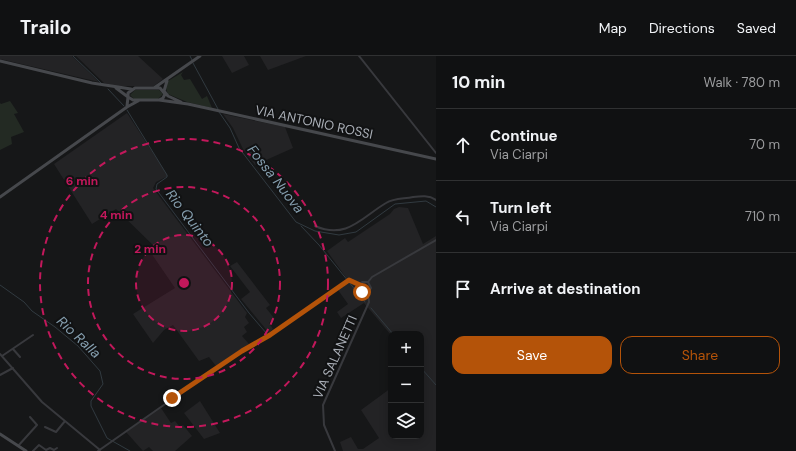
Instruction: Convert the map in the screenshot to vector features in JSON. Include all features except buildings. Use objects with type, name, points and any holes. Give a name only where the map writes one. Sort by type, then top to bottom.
[{"type":"main road","points":[[154,88],[200,56]]},
{"type":"main road","points":[[0,61],[113,87],[132,89],[160,88],[171,98],[188,104]]},
{"type":"main road","points":[[159,100],[163,98],[165,84],[171,76]]},
{"type":"main road","points":[[113,87],[133,100],[159,100],[188,104]]},
{"type":"main road","points":[[127,107],[128,94],[132,89]]},
{"type":"main road","points":[[0,197],[127,107],[138,101]]},
{"type":"main road","name":"VIA ANTONIO ROSSI","points":[[188,104],[436,159]]},
{"type":"main road","points":[[0,434],[26,451]]},
{"type":"street","points":[[359,56],[436,153]]},
{"type":"street","points":[[315,226],[322,229],[349,228],[357,224],[387,202],[399,198],[428,196],[436,200]]},
{"type":"street","points":[[360,285],[364,281],[368,282],[372,277],[436,240]]},
{"type":"street","points":[[0,354],[42,402],[99,450],[221,365],[270,335],[347,281],[352,280],[360,285],[362,292],[368,293],[372,286],[368,282]]},
{"type":"street","name":"VIA SALANETTI","points":[[336,451],[324,425],[322,405],[368,304],[368,293]]},
{"type":"street","points":[[2,356],[32,335]]},
{"type":"street","points":[[12,349],[20,357]]},
{"type":"street","points":[[0,375],[12,368]]},
{"type":"street","points":[[18,446],[37,425],[30,417]]},
{"type":"street","points":[[45,427],[56,432],[65,421]]},
{"type":"street","points":[[33,451],[39,445],[46,450],[50,448],[54,450],[57,448]]},
{"type":"shaded area","points":[[0,56],[72,56],[99,82],[0,59]]},
{"type":"shaded area","points":[[76,56],[138,56],[163,79],[154,86],[116,86],[104,83]]},
{"type":"shaded area","points":[[222,56],[244,56],[249,65],[232,73]]},
{"type":"shaded area","points":[[260,56],[306,56],[268,70]]},
{"type":"shaded area","points":[[183,72],[181,75],[184,80],[190,79],[202,99],[207,96],[212,108],[187,102],[168,94],[165,86],[168,81]]},
{"type":"shaded area","points":[[135,90],[159,90],[163,94],[158,99],[134,99],[130,95]]},
{"type":"shaded area","points":[[10,101],[18,113],[14,114],[24,132],[11,137],[12,144],[0,150],[0,103]]},
{"type":"shaded area","points":[[127,113],[168,176],[156,182],[153,188],[247,313],[245,317],[249,323],[244,327],[247,332],[242,336],[249,344],[216,366],[209,357],[199,361],[173,325],[164,330],[153,343],[133,314],[175,288],[151,253],[157,249],[116,209],[92,224],[54,164]]},
{"type":"shaded area","points":[[223,114],[285,127],[293,148],[255,165],[243,149],[233,128]]},
{"type":"shaded area","points":[[399,207],[408,208],[423,244],[436,236],[436,451],[343,451],[340,442],[351,437],[358,449],[363,449],[379,438],[361,410],[388,390],[388,439],[424,439],[424,331],[388,331],[364,303],[341,318],[337,312],[348,304],[338,290],[347,279],[327,251],[345,238],[348,242],[390,214],[394,209]]},
{"type":"shaded area","points":[[237,262],[270,305],[266,308],[274,318],[269,323],[273,329],[269,333],[241,299],[250,292],[230,266]]},
{"type":"shaded area","points":[[200,401],[220,433],[204,439],[184,413]]},
{"type":"shaded area","points":[[161,408],[171,423],[175,421],[180,427],[183,425],[192,436],[175,451],[153,451],[149,447],[143,451],[126,432]]},
{"type":"waterway","name":"Rio Quinto","points":[[73,56],[101,83]]},
{"type":"waterway","name":"Fossa Nuova","points":[[190,56],[192,60]]},
{"type":"waterway","name":"Fossa Nuova","points":[[193,63],[218,109]]},
{"type":"waterway","name":"Rio Quinto","points":[[108,89],[124,106]]},
{"type":"waterway","name":"Rio Quinto","points":[[127,110],[167,175],[167,177],[157,184],[156,189],[249,313],[267,334]]},
{"type":"waterway","name":"Fossa Nuova","points":[[219,112],[230,128],[239,148],[296,222],[315,231],[339,235],[356,232],[395,204],[426,201],[436,207]]},
{"type":"waterway","points":[[301,226],[319,245],[365,302]]},
{"type":"waterway","name":"Rio Ralla","points":[[0,285],[24,302],[32,311],[78,346],[100,371],[103,384],[91,401],[91,406],[107,438],[130,451]]},
{"type":"waterway","points":[[371,308],[390,331]]},
{"type":"waterway","points":[[424,371],[436,385]]},
{"type":"route","points":[[172,398],[256,342],[270,335],[349,280],[352,280],[360,285],[360,291],[362,292]]}]
